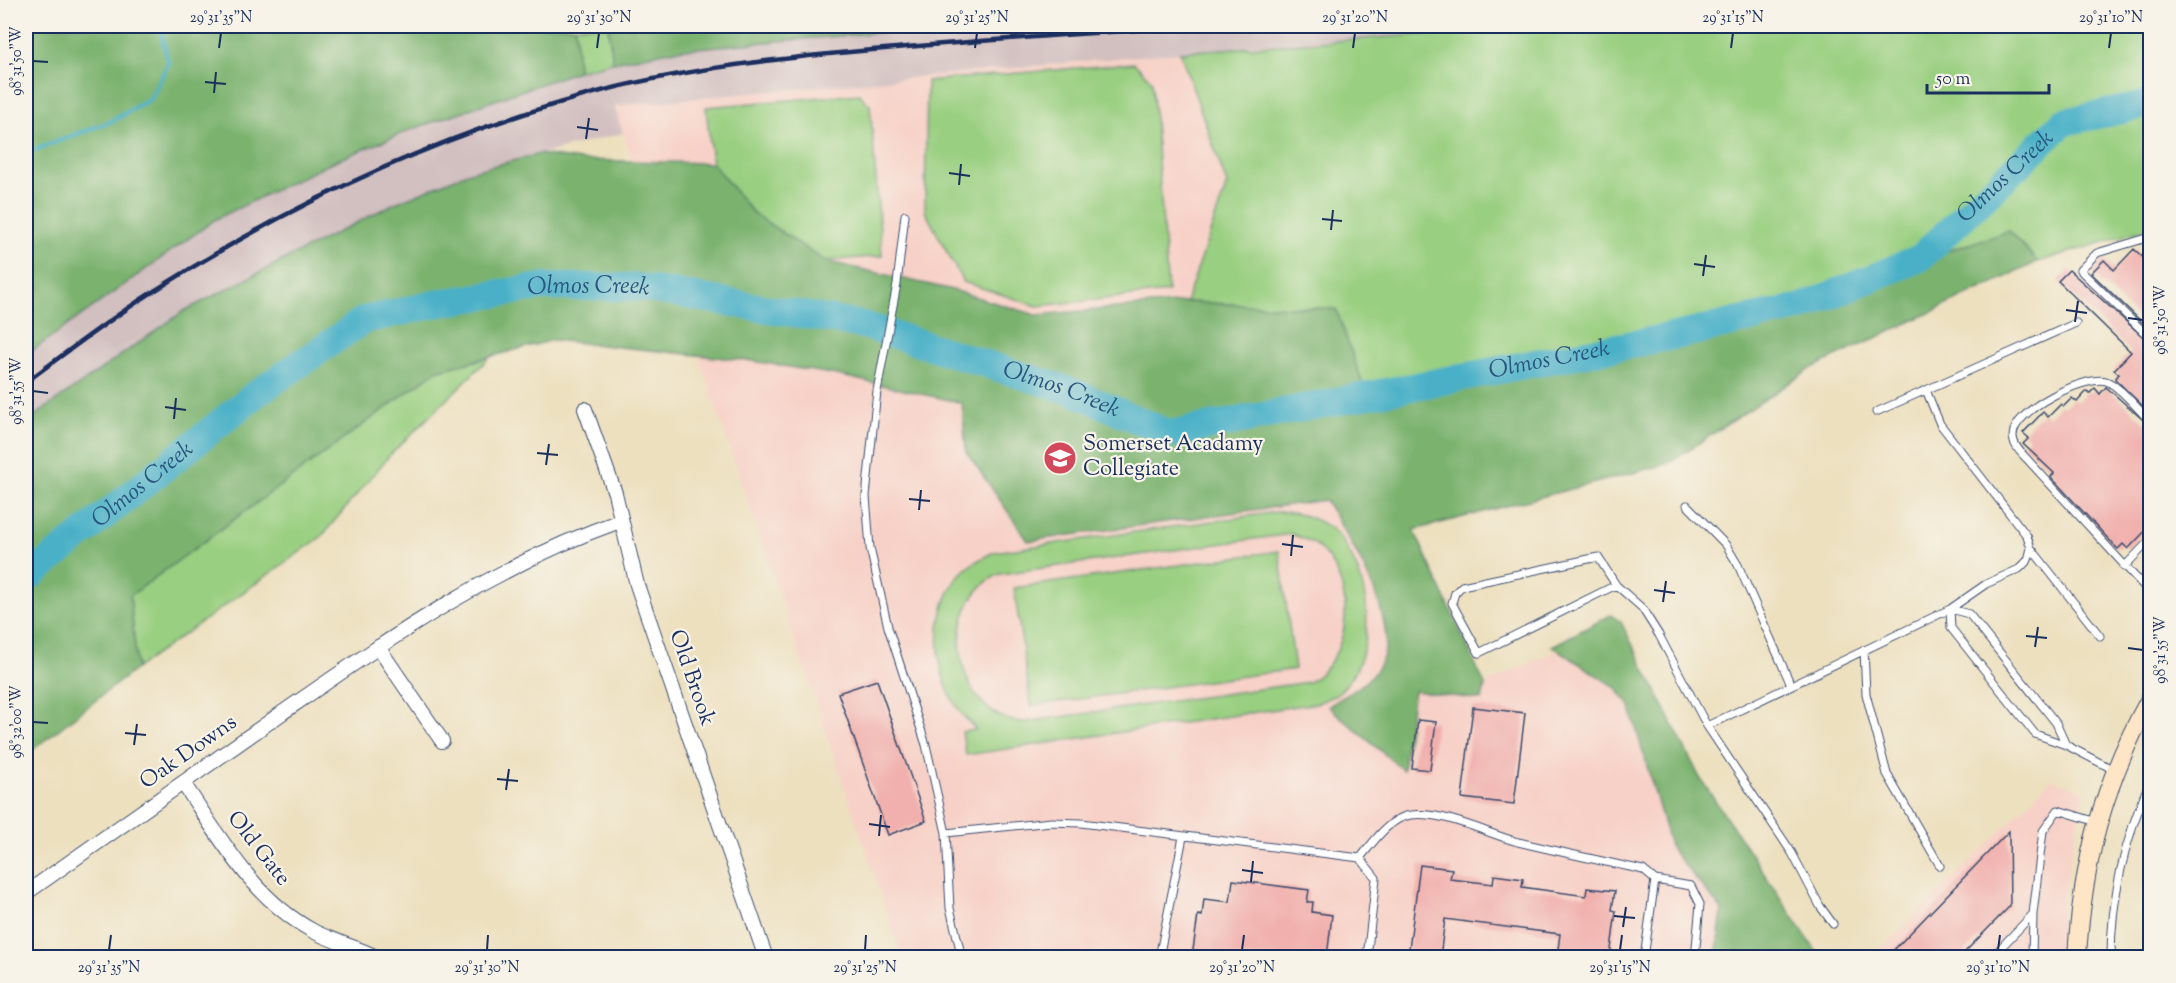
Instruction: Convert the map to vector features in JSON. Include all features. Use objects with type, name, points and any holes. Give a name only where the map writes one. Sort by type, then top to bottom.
[{"type":"main road","points":[[2077,957],[2079,913],[2088,858],[2098,822],[2116,771],[2151,699]]},
{"type":"street","name":"Old Brook","points":[[585,410],[615,493],[637,585],[766,957]]},
{"type":"street","name":"Oak Downs","points":[[26,893],[378,647],[465,591],[519,563],[620,521]]},
{"type":"street","points":[[378,647],[442,741]]},
{"type":"street","name":"Old Gate","points":[[183,783],[240,867],[275,905],[312,930],[378,957]]},
{"type":"lane","points":[[905,215],[897,284],[877,390],[867,506],[870,548],[888,627],[926,745],[946,833],[950,908],[962,957]]},
{"type":"lane","points":[[2151,237],[2097,253],[2080,270],[2151,338]]},
{"type":"lane","points":[[1876,412],[2076,323]]},
{"type":"lane","points":[[2151,422],[2110,382],[2096,380],[2032,407],[2014,428],[2014,442],[2019,451],[2124,567],[2151,593]]},
{"type":"lane","points":[[1926,390],[1940,424],[2027,536],[2031,548],[2100,636]]},
{"type":"lane","points":[[1687,505],[1726,545],[1738,565],[1791,685]]},
{"type":"lane","points":[[2124,567],[2151,540]]},
{"type":"lane","points":[[1707,726],[1950,609],[1986,584],[2019,569],[2028,561],[2031,548]]},
{"type":"lane","points":[[1616,585],[1479,653],[1452,603],[1455,593],[1462,586],[1598,557],[1616,585],[1641,608],[1659,635],[1707,726],[1792,853],[1820,906],[1833,924]]},
{"type":"lane","points":[[1950,609],[1951,628],[2036,734],[2066,745],[2116,771]]},
{"type":"lane","points":[[1950,609],[1969,614],[2056,723],[2066,745]]},
{"type":"lane","points":[[1864,650],[1866,694],[1887,774],[1940,866]]},
{"type":"lane","points":[[2111,957],[2111,927],[2121,870],[2138,810],[2151,780]]},
{"type":"lane","points":[[2032,957],[2033,914],[2043,831],[2058,810],[2098,822]]},
{"type":"lane","points":[[1360,858],[1389,825],[1403,817],[1419,814],[1516,841],[1643,870],[1655,880],[1690,886],[1700,904],[1695,957]]},
{"type":"lane","points":[[946,833],[1051,822],[1081,823],[1360,858],[1376,878],[1366,957]]},
{"type":"lane","points":[[1159,957],[1184,837]]},
{"type":"lane","points":[[1644,957],[1655,880]]},
{"type":"lane","points":[[1991,957],[2033,914]]},
{"type":"shaded area","points":[[953,26],[1543,26],[1244,46],[614,106],[623,133],[470,172],[393,204],[184,311],[26,422],[26,355],[216,219],[333,162],[410,130],[594,65],[675,50]]},
{"type":"shaded area","name":"Somerset Acadamy Collegiate","points":[[1244,46],[1414,530],[1485,684],[1601,630],[1731,888],[1724,957],[1106,958],[1103,951],[1084,958],[902,957],[614,106]]},
{"type":"shaded area","points":[[2051,779],[2084,791],[2061,906],[2061,957],[1872,958],[2012,820]]},
{"type":"green space","points":[[26,26],[575,26],[578,71],[410,130],[333,162],[216,219],[26,355]]},
{"type":"green space","points":[[575,26],[608,26],[613,62],[578,71]]},
{"type":"green space","points":[[608,26],[953,26],[675,50],[613,62]]},
{"type":"green space","points":[[1543,26],[2150,26],[2150,228],[2038,262],[2009,231],[1832,288],[1615,339],[1363,387],[1336,309],[1186,302],[1227,184],[1180,52]]},
{"type":"green space","points":[[1134,63],[1152,81],[1168,292],[1037,306],[963,282],[925,211],[927,81]]},
{"type":"green space","points":[[859,94],[870,105],[882,256],[825,261],[753,213],[712,163],[706,107]]},
{"type":"green space","points":[[539,154],[580,160],[712,163],[753,213],[825,261],[953,290],[1036,315],[1186,302],[1336,309],[1364,387],[1615,339],[1832,288],[2009,231],[2038,262],[1812,368],[1667,464],[1414,530],[1485,685],[1482,700],[1414,691],[1403,770],[1328,706],[1358,688],[1371,676],[1381,662],[1386,645],[1384,625],[1369,579],[1346,534],[1325,500],[1028,541],[966,451],[962,403],[837,375],[753,361],[553,340],[436,371],[130,596],[137,668],[26,755],[26,422],[184,311],[393,204],[470,172]]},
{"type":"green space","points":[[490,357],[389,456],[321,537],[137,668],[130,596],[436,371]]},
{"type":"green space","points":[[1277,512],[1299,514],[1333,530],[1351,556],[1358,572],[1366,608],[1367,627],[1364,646],[1359,663],[1350,679],[1338,693],[1318,703],[966,755],[962,732],[976,730],[956,706],[945,683],[939,652],[940,621],[949,591],[957,578],[969,566],[994,552]],"holes":[[[1291,534],[1316,545],[1329,560],[1339,577],[1344,596],[1345,616],[1342,636],[1335,654],[1324,670],[1309,682],[1024,722],[1000,716],[981,701],[968,681],[961,657],[961,632],[967,608],[980,588],[1000,574]]]},
{"type":"green space","points":[[1279,551],[1295,669],[1031,706],[1014,588]]},
{"type":"green space","points":[[1611,615],[1621,622],[1700,778],[1820,957],[1716,957],[1722,910],[1671,849],[1629,704],[1615,687],[1552,646]]},
{"type":"building","points":[[2134,249],[2151,265],[2151,331],[2091,273],[2104,260],[2114,270]]},
{"type":"building","points":[[2069,270],[2151,344],[2151,414],[2115,379],[2119,374],[2114,370],[2131,352],[2058,281]]},
{"type":"building","points":[[2106,387],[2151,427],[2151,525],[2128,549],[2123,544],[2118,549],[2114,545],[2051,477],[2054,473],[2023,444],[2029,438],[2023,433],[2043,412],[2048,417],[2061,404],[2064,406],[2072,398],[2077,402],[2087,391],[2090,393],[2095,388],[2100,394]]},
{"type":"building","points":[[877,680],[926,821],[888,835],[838,693]]},
{"type":"building","points":[[1473,707],[1525,713],[1514,804],[1462,798]]},
{"type":"building","points":[[1418,720],[1436,722],[1430,770],[1412,768]]},
{"type":"building","points":[[2009,831],[2010,906],[1960,957],[1887,957]]},
{"type":"building","points":[[1420,865],[1452,869],[1450,879],[1493,884],[1494,875],[1523,879],[1522,887],[1586,896],[1587,888],[1615,891],[1612,910],[1616,911],[1610,957],[1557,957],[1560,934],[1445,919],[1440,957],[1408,957]]},
{"type":"building","points":[[1233,880],[1309,890],[1307,902],[1313,902],[1312,912],[1332,915],[1327,957],[1192,957],[1198,915],[1202,916],[1204,899],[1230,902]]},
{"type":"waterway","points":[[26,153],[112,121],[150,99],[168,64],[160,26]]},
{"type":"waterway","name":"Olmos Creek","points":[[26,579],[257,393],[364,320],[440,303],[540,287],[637,287],[863,325],[1071,391],[1170,434],[1679,335],[1802,307],[1920,258],[2064,122],[2150,104]]},
{"type":"railway","points":[[26,382],[142,299],[265,226],[374,172],[488,126],[546,107],[638,82],[771,60],[953,43],[1197,26]]},
{"type":"place","name":"Somerset Acadamy Collegiate","points":[[1060,458]]}]
